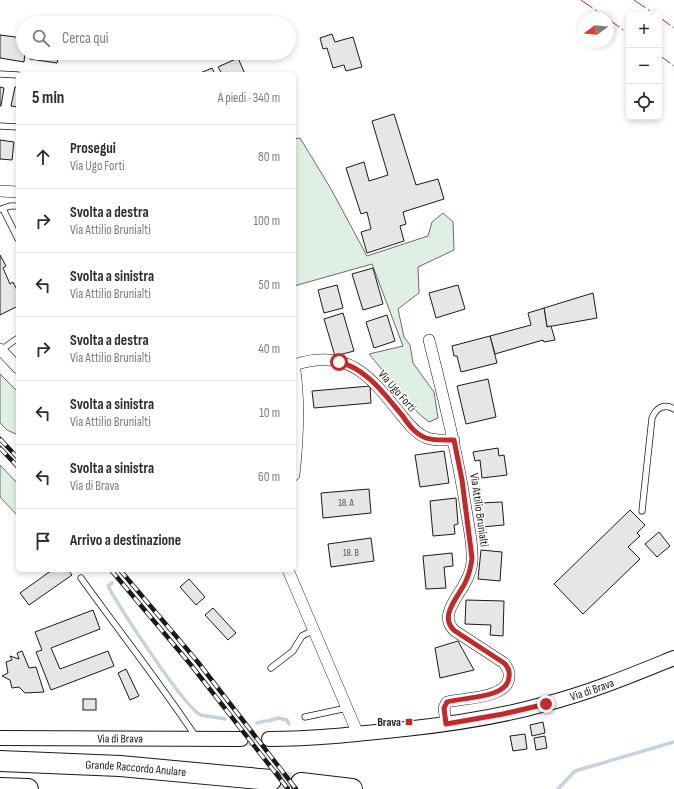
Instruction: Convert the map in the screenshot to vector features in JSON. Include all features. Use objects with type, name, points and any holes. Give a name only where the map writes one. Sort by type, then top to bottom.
[{"type":"highway","name":"Grande Raccordo Anulare","points":[[0,761],[120,766],[271,780]]},
{"type":"highway","points":[[301,783],[352,789]]},
{"type":"highway","points":[[0,788],[28,789]]},
{"type":"street","points":[[0,191],[16,192]]},
{"type":"street","name":"Via Attilio Brunialti","points":[[429,340],[454,440],[462,480],[472,558],[470,571],[466,582],[449,612],[448,621],[455,631],[504,663],[508,669],[509,678],[508,684],[501,690],[484,696],[447,702],[444,708],[446,724]]},
{"type":"street","points":[[0,350],[16,366]]},
{"type":"street","name":"Via Ugo Forti","points":[[296,364],[326,360],[352,366],[373,382],[410,426],[420,435],[431,439],[454,440]]},
{"type":"street","name":"Via Ugo Forti","points":[[296,395],[296,432]]},
{"type":"street","points":[[289,572],[358,734]]},
{"type":"street","name":"Via di Brava","points":[[268,739],[358,734],[446,724],[503,714],[546,704],[603,686],[674,658]]},
{"type":"street","name":"Via di Brava","points":[[0,738],[241,739]]},
{"type":"lane","points":[[0,74],[16,75]]},
{"type":"lane","points":[[0,126],[16,127]]},
{"type":"lane","points":[[16,206],[1,209],[16,235]]},
{"type":"lane","points":[[0,350],[16,340]]},
{"type":"lane","points":[[642,511],[654,413],[665,406],[674,409]]},
{"type":"lane","points":[[81,578],[128,644],[170,698],[198,739]]},
{"type":"lane","points":[[271,668],[293,651],[300,638],[314,630]]},
{"type":"lane","points":[[305,717],[347,708]]},
{"type":"green space","points":[[300,138],[331,189],[367,256],[428,236],[432,222],[443,213],[453,222],[454,250],[418,267],[419,293],[398,309],[404,337],[410,345],[413,363],[434,392],[438,418],[429,422],[418,413],[369,354],[403,346],[372,264],[296,285],[296,139]]},
{"type":"green space","points":[[0,374],[16,390],[16,434],[7,430],[0,423]]},
{"type":"green space","points":[[0,465],[16,482],[16,514],[0,497]]},
{"type":"building","points":[[332,34],[335,42],[353,37],[362,67],[346,71],[344,65],[333,68],[327,48],[323,49],[320,38]]},
{"type":"building","points":[[0,35],[16,37],[16,60],[24,60],[24,62],[0,58]]},
{"type":"building","points":[[37,60],[58,60],[57,63]]},
{"type":"building","points":[[234,60],[239,60],[244,72],[221,72],[218,67]]},
{"type":"building","points":[[212,68],[214,72],[203,72]]},
{"type":"building","points":[[0,87],[4,88],[1,106],[0,106]]},
{"type":"building","points":[[15,87],[16,87],[16,107],[11,106]]},
{"type":"building","points":[[394,114],[416,185],[438,179],[444,199],[403,212],[406,224],[400,226],[404,241],[367,253],[361,232],[371,229],[367,212],[361,214],[346,168],[364,162],[369,181],[388,175],[372,121]]},
{"type":"building","points":[[0,140],[14,142],[12,160],[0,159]]},
{"type":"building","points":[[0,255],[6,266],[3,268],[10,284],[13,282],[16,288],[16,307],[0,315]]},
{"type":"building","points":[[373,268],[383,304],[363,310],[352,274]]},
{"type":"building","points":[[337,285],[343,308],[324,313],[318,290]]},
{"type":"building","points":[[458,285],[465,309],[436,318],[429,293]]},
{"type":"building","points":[[593,293],[597,318],[547,327],[544,308]]},
{"type":"building","points":[[544,308],[547,327],[551,326],[555,340],[544,342],[543,340],[495,354],[490,336],[531,325],[528,313]]},
{"type":"building","points":[[343,313],[354,351],[335,356],[324,319]]},
{"type":"building","points":[[387,315],[395,341],[374,348],[366,322]]},
{"type":"building","points":[[490,336],[497,363],[461,372],[457,356],[454,356],[452,346]]},
{"type":"building","points":[[488,379],[496,417],[466,424],[457,386]]},
{"type":"building","points":[[370,386],[371,403],[314,408],[312,391]]},
{"type":"building","points":[[498,448],[499,456],[504,455],[507,475],[482,478],[480,460],[475,461],[473,452]]},
{"type":"building","points":[[444,451],[449,483],[420,487],[415,455]]},
{"type":"building","points":[[369,489],[371,513],[323,518],[321,493]]},
{"type":"building","points":[[456,498],[458,524],[454,525],[455,534],[433,536],[430,501]]},
{"type":"building","points":[[502,502],[504,525],[482,527],[480,503]]},
{"type":"building","points":[[630,510],[645,525],[637,533],[640,536],[628,547],[640,559],[583,614],[554,584]]},
{"type":"building","points":[[659,532],[670,546],[657,557],[645,544]]},
{"type":"building","points":[[371,538],[374,561],[331,567],[328,544]]},
{"type":"building","points":[[481,550],[502,552],[500,581],[478,579]]},
{"type":"building","points":[[452,553],[453,566],[444,567],[446,588],[426,589],[423,556]]},
{"type":"building","points":[[49,572],[70,572],[72,575],[29,605],[20,593]]},
{"type":"building","points":[[189,579],[205,597],[196,605],[180,587]]},
{"type":"building","points":[[466,600],[504,601],[503,636],[490,635],[491,625],[465,624]]},
{"type":"building","points":[[213,608],[236,633],[228,640],[205,615]]},
{"type":"building","points":[[93,610],[100,629],[51,648],[60,669],[108,651],[114,666],[51,690],[36,652],[42,650],[35,632]]},
{"type":"building","points":[[458,641],[474,670],[440,678],[435,648]]},
{"type":"building","points":[[22,651],[29,668],[36,667],[44,692],[25,693],[19,687],[12,688],[10,680],[2,676],[8,673],[6,662],[12,660],[10,656],[19,659],[17,653]]},
{"type":"building","points":[[126,669],[139,696],[130,700],[118,673]]},
{"type":"building","points":[[83,699],[96,699],[96,710],[83,710]]},
{"type":"building","points":[[543,722],[545,733],[532,736],[530,725]]},
{"type":"building","points":[[525,734],[527,749],[513,751],[510,736]]},
{"type":"building","points":[[545,736],[547,748],[536,750],[534,738]]},
{"type":"waterway","points":[[112,583],[108,586],[114,597],[167,677],[181,695],[193,709],[201,715],[225,719]]},
{"type":"waterway","points":[[268,721],[278,718],[287,720],[289,724]]},
{"type":"waterway","points":[[257,723],[265,721]]},
{"type":"waterway","points":[[558,789],[575,771],[674,742]]},
{"type":"tunnel","points":[[241,739],[269,739]]},
{"type":"tunnel","points":[[271,780],[301,783]]},
{"type":"railway","points":[[0,439],[16,456]]},
{"type":"railway","points":[[0,448],[16,465]]},
{"type":"railway","points":[[113,572],[191,665],[288,789]]},
{"type":"railway","points":[[122,572],[197,661],[296,789]]},
{"type":"power","points":[[581,0],[598,12]]},
{"type":"power","points":[[634,0],[652,12]]},
{"type":"power","points":[[662,19],[674,28]]},
{"type":"power","points":[[614,23],[626,32]]},
{"type":"power","points":[[662,57],[674,66]]},
{"type":"place","name":"Brava","points":[[409,722]]},
{"type":"route","points":[[339,362],[358,369],[368,377],[410,426],[420,435],[435,440],[454,440],[460,466],[472,553],[472,564],[466,582],[449,612],[448,621],[452,629],[504,663],[507,666],[509,678],[508,684],[504,689],[484,696],[447,702],[444,708],[446,724],[473,720],[546,704]]}]
